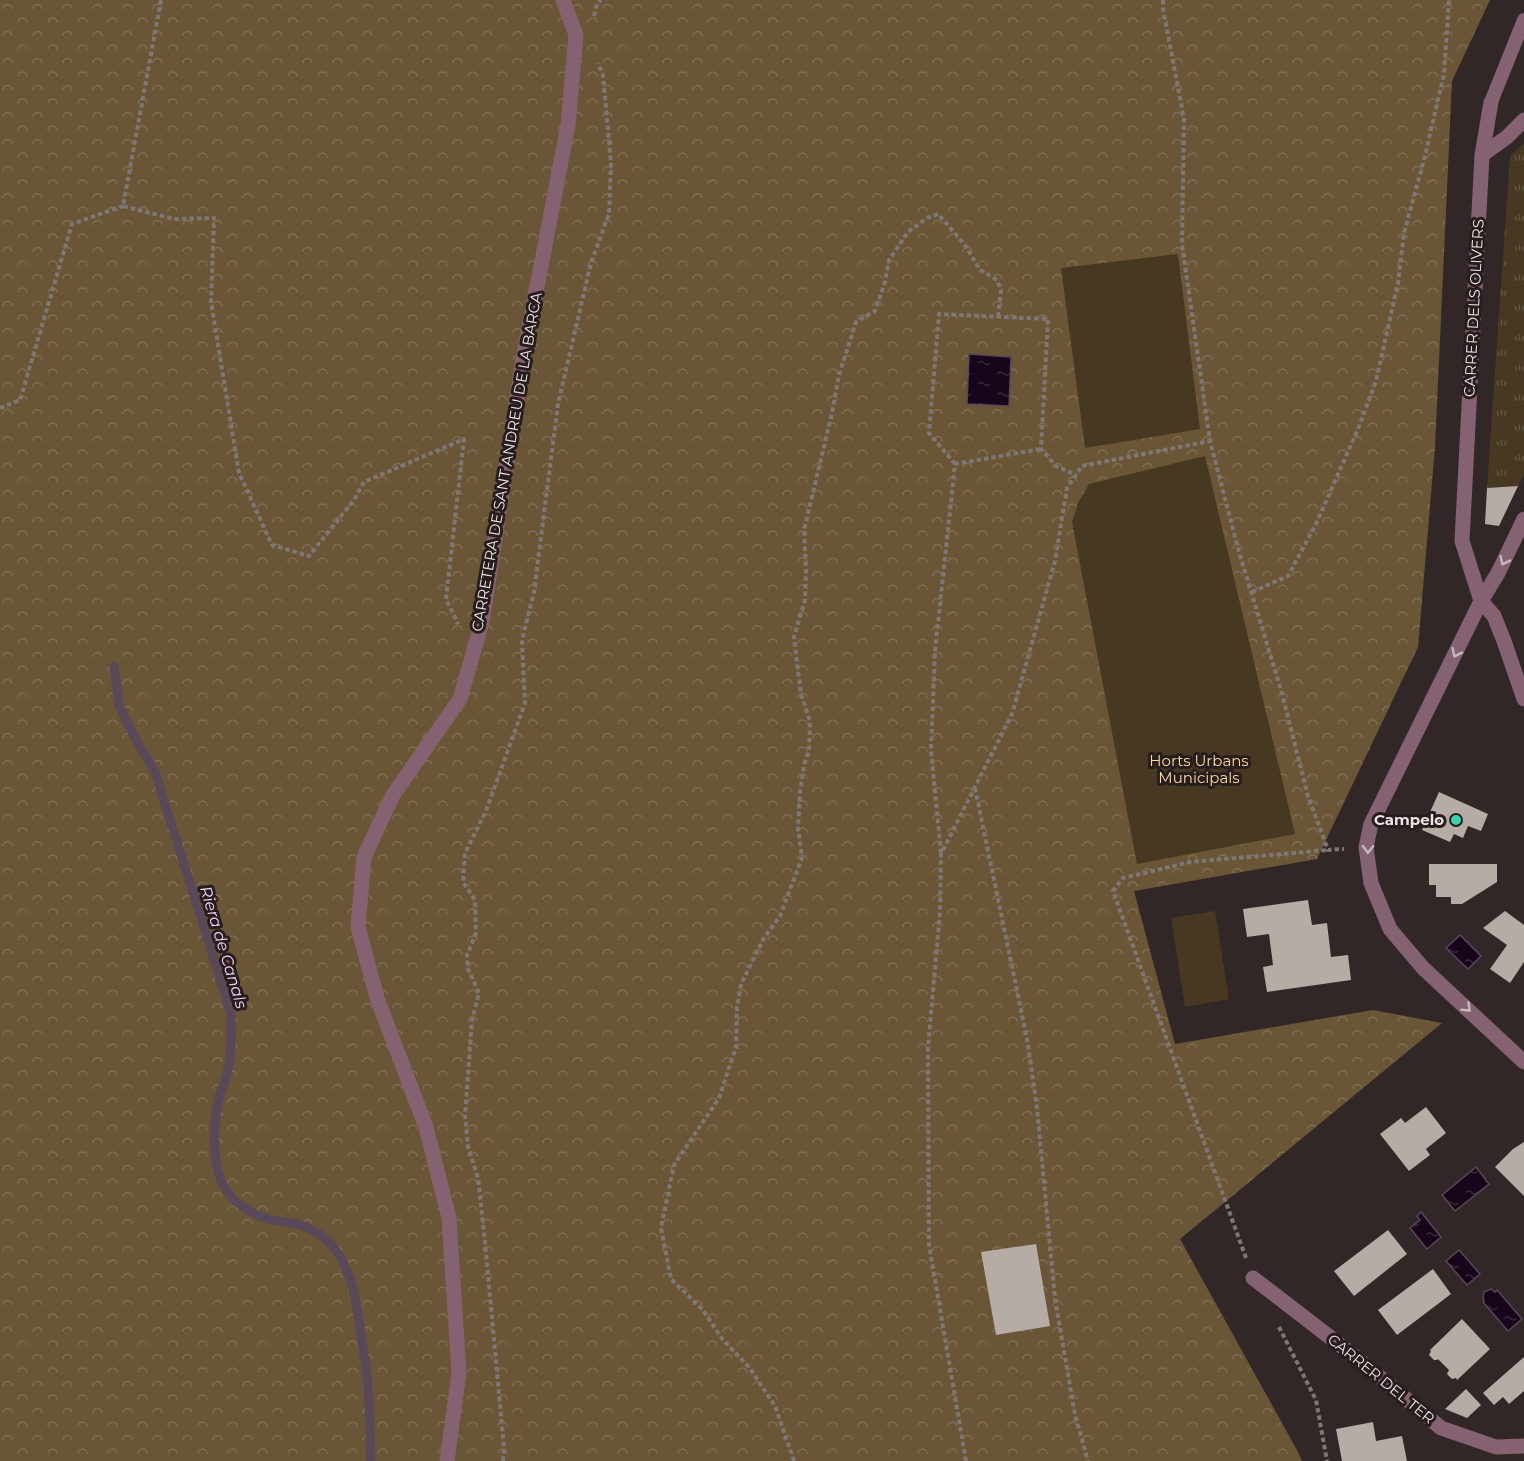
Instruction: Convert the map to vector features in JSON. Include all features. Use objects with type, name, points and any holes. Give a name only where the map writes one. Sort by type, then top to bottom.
[{"type":"street","name":"CARRETERA DE SANT ANDREU DE LA BARCA","points":[[447,1461],[459,1372],[449,1218],[426,1126],[377,998],[358,927],[364,857],[393,795],[460,699],[482,622],[522,365],[568,125],[576,34],[563,0]]},
{"type":"street","name":"CARRER DELS OLIVERS","points":[[1491,102],[1482,155],[1462,541],[1481,601],[1494,616],[1524,699]]},
{"type":"street","points":[[1482,155],[1507,137],[1524,120]]},
{"type":"street","points":[[1524,519],[1371,824],[1366,847],[1371,883],[1390,929],[1423,968],[1524,1062]]},
{"type":"street","name":"CARRER DEL TER","points":[[1253,1278],[1353,1355],[1441,1428],[1496,1447],[1524,1446]]},
{"type":"lane","name":"CARRER DELS OLIVERS","points":[[1491,102],[1524,20]]},
{"type":"path","points":[[123,206],[161,0]]},
{"type":"path","points":[[593,22],[597,4],[601,0]]},
{"type":"path","points":[[1163,0],[1184,119],[1182,244],[1210,441],[1239,552],[1281,690],[1308,796],[1328,850]]},
{"type":"path","points":[[1252,592],[1288,576],[1316,524],[1358,429],[1376,381],[1398,283],[1404,233],[1444,74],[1449,0]]},
{"type":"path","points":[[503,1461],[502,1427],[478,1178],[468,1147],[465,1116],[472,1020],[479,993],[468,969],[467,955],[476,933],[475,900],[464,882],[465,853],[486,811],[525,703],[522,640],[534,592],[558,404],[591,263],[609,214],[611,163],[603,75],[596,57]]},
{"type":"path","points":[[0,408],[20,400],[72,224],[123,206],[174,219],[214,218],[211,303],[239,473],[272,545],[309,556],[354,500],[364,482],[464,439],[446,599],[473,654]]},
{"type":"path","points":[[794,1461],[775,1406],[749,1367],[723,1340],[702,1309],[671,1279],[661,1228],[674,1164],[719,1098],[736,1047],[737,1007],[741,984],[764,938],[780,916],[802,858],[798,828],[800,792],[809,750],[810,721],[801,694],[794,637],[805,600],[804,530],[839,375],[856,322],[875,311],[885,282],[889,260],[908,232],[927,218],[938,214],[965,245],[980,270],[997,280],[1001,290],[999,316]]},
{"type":"path","points":[[966,1461],[929,1245],[928,1048],[940,912],[941,854],[931,751],[935,651],[955,464],[929,433],[939,314],[1048,319],[1041,449],[1056,466],[1076,475]]},
{"type":"path","points":[[941,854],[1012,714],[1056,561],[1067,488],[1082,466],[1210,441]]},
{"type":"path","points":[[955,464],[1041,449]]},
{"type":"path","points":[[974,788],[1027,1039],[1037,1108],[1055,1299],[1075,1415],[1088,1461]]},
{"type":"path","points":[[1253,1278],[1113,891],[1123,878],[1190,862],[1366,847]]},
{"type":"path","points":[[1274,1318],[1316,1400],[1327,1461]]},
{"type":"green space","points":[[0,0],[1490,0],[1452,81],[1435,447],[1418,647],[1317,859],[1134,891],[1175,1044],[1373,1010],[1442,1023],[1180,1239],[1302,1461],[0,1461]]},
{"type":"green space","points":[[1524,143],[1524,475],[1518,486],[1487,488],[1510,156]]},
{"type":"green space","points":[[1178,254],[1200,429],[1085,448],[1061,268]]},
{"type":"green space","name":"Horts Urbans Municipals","points":[[1205,456],[1295,834],[1137,864],[1072,522],[1078,503],[1089,484]]},
{"type":"green space","points":[[1215,911],[1229,999],[1185,1007],[1171,918]]},
{"type":"water","points":[[969,354],[1011,357],[1009,406],[967,404]]},
{"type":"water","points":[[1460,935],[1481,956],[1468,969],[1446,948]]},
{"type":"water","points":[[1476,1167],[1489,1184],[1455,1211],[1442,1195]]},
{"type":"water","points":[[1421,1212],[1441,1237],[1427,1249],[1410,1228],[1420,1220],[1417,1216]]},
{"type":"water","points":[[1459,1250],[1480,1274],[1467,1285],[1446,1261]]},
{"type":"water","points":[[1491,1289],[1495,1292],[1497,1290],[1522,1319],[1508,1331],[1483,1302],[1484,1292]]},
{"type":"building","points":[[1518,486],[1499,526],[1485,524],[1487,488]]},
{"type":"building","name":"Campelo","points":[[1439,792],[1488,814],[1481,831],[1468,826],[1463,838],[1454,834],[1450,842],[1422,830]]},
{"type":"building","points":[[1429,864],[1497,864],[1497,882],[1462,904],[1451,904],[1451,897],[1436,897],[1436,885],[1429,885]]},
{"type":"building","points":[[1308,900],[1312,925],[1327,923],[1331,957],[1348,955],[1351,980],[1267,992],[1263,967],[1273,965],[1269,934],[1247,937],[1243,909]]},
{"type":"building","points":[[1505,911],[1524,925],[1524,962],[1510,983],[1490,969],[1507,945],[1483,928]]},
{"type":"building","points":[[1426,1107],[1446,1133],[1426,1149],[1430,1155],[1409,1171],[1380,1134],[1401,1118],[1405,1123]]},
{"type":"building","points":[[1524,1142],[1524,1196],[1495,1167],[1513,1149]]},
{"type":"building","points":[[1388,1230],[1407,1254],[1354,1296],[1334,1271]]},
{"type":"building","points":[[1036,1244],[1050,1326],[996,1335],[981,1252]]},
{"type":"building","points":[[1433,1269],[1451,1294],[1397,1335],[1378,1310]]},
{"type":"building","points":[[1462,1319],[1490,1349],[1457,1380],[1447,1374],[1449,1370],[1438,1359],[1434,1360],[1429,1355],[1430,1350]]},
{"type":"building","points":[[1524,1357],[1524,1391],[1509,1404],[1503,1397],[1494,1405],[1483,1393]]},
{"type":"building","points":[[1466,1389],[1481,1405],[1467,1418],[1445,1409]]},
{"type":"building","points":[[1373,1422],[1376,1441],[1402,1436],[1407,1461],[1342,1461],[1336,1429]]},
{"type":"waterway","name":"Riera de Canals","points":[[114,667],[119,706],[155,772],[231,1014],[230,1059],[218,1104],[215,1126],[217,1168],[223,1185],[235,1201],[259,1216],[311,1229],[327,1240],[346,1267],[356,1300],[367,1381],[371,1461]]},
{"type":"place","name":"Campelo","points":[[1456,820]]}]
